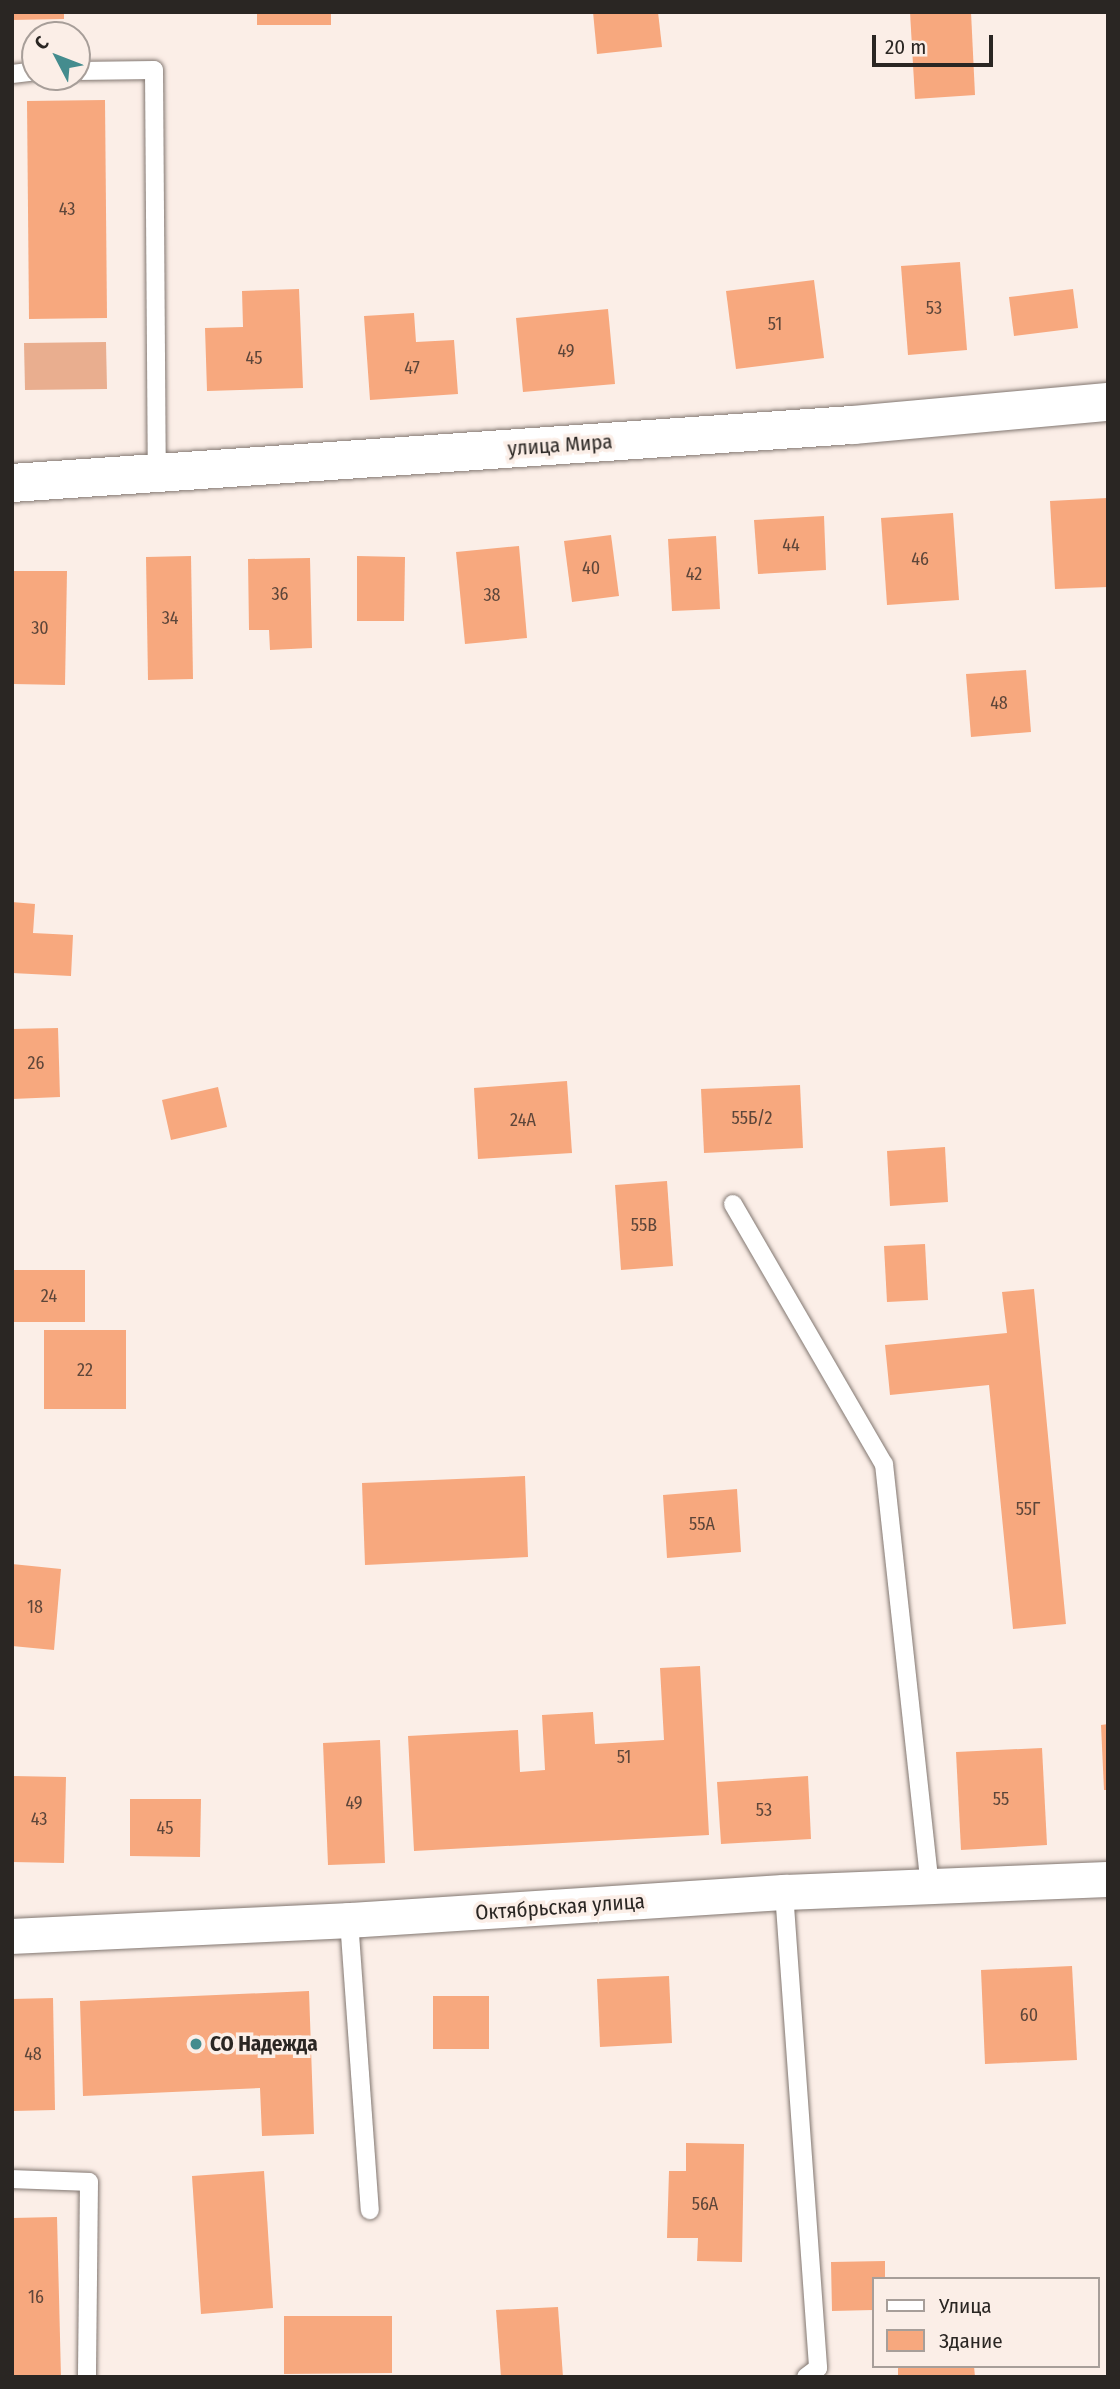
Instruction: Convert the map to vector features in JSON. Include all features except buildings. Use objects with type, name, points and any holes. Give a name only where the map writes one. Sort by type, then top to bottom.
[{"type":"main road","name":"улица Мира","points":[[12,483],[853,425],[1108,402]]},
{"type":"street","name":"Октябрьская улица","points":[[12,1936],[349,1920],[784,1892],[1108,1879]]},
{"type":"lane","points":[[91,71],[154,70],[157,473]]},
{"type":"lane","points":[[733,1204],[884,1464],[930,1888]]},
{"type":"lane","points":[[784,1892],[818,2368],[806,2377]]},
{"type":"lane","points":[[349,1920],[370,2210]]},
{"type":"lane","points":[[12,2179],[89,2182],[87,2377]]},
{"type":"shaded area","points":[[106,342],[107,389],[25,390],[24,343]]},
{"type":"place","name":"СО Надежда","points":[[196,2044]]}]
